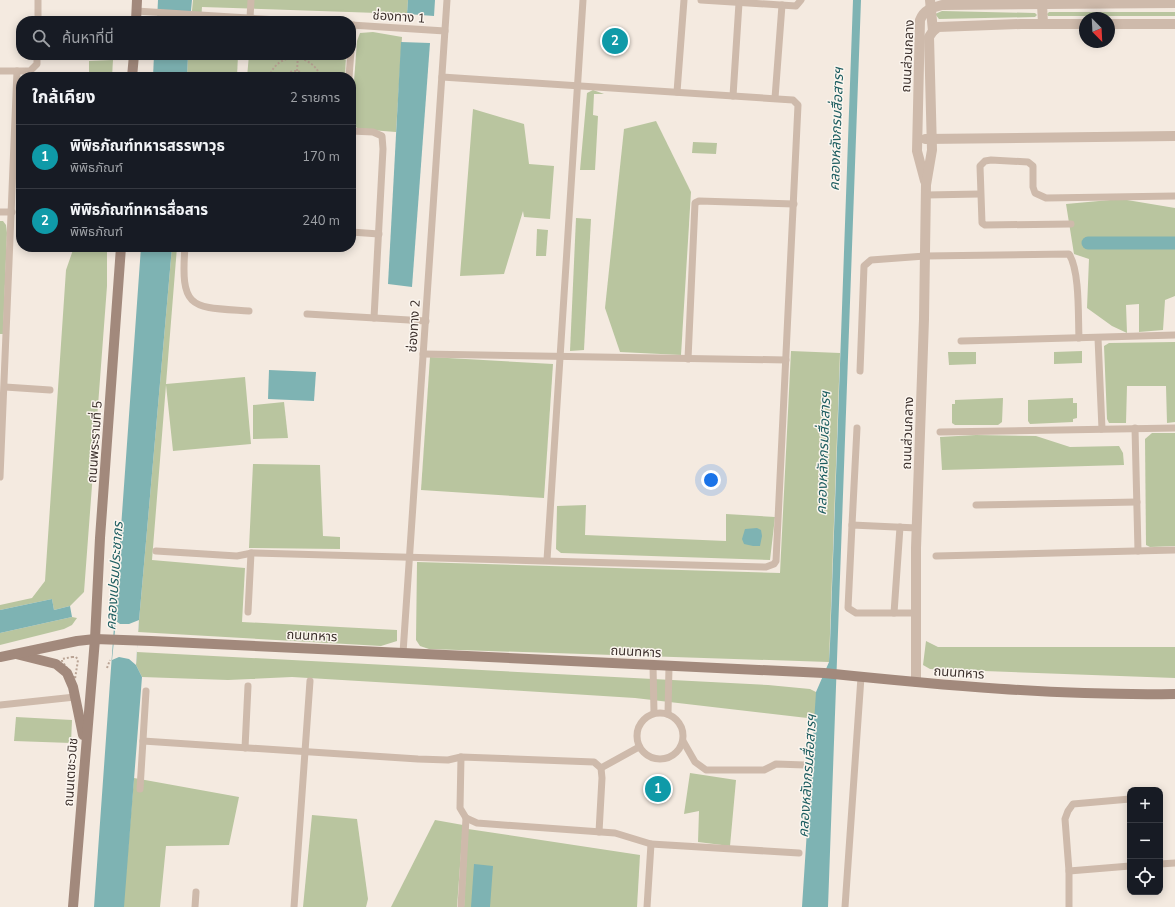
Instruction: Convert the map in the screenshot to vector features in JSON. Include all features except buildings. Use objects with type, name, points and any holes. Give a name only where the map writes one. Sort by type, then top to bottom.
[{"type":"main road","points":[[136,16],[137,0]]},
{"type":"main road","points":[[132,72],[134,60]]},
{"type":"main road","name":"ถนนพระรามที่ 5","points":[[95,639],[100,545],[121,252]]},
{"type":"main road","name":"ถนนทหาร","points":[[0,657],[60,643],[95,639],[824,673],[916,682],[1086,694],[1175,694]]},
{"type":"main road","name":"ถนนเตชะวนิช","points":[[73,907],[85,745],[95,639]]},
{"type":"main road","points":[[14,654],[56,664],[67,673],[75,697],[85,745]]},
{"type":"street","name":"ถนนส่วนกลาง","points":[[926,190],[918,151],[920,20],[922,13],[930,4],[1175,3]]},
{"type":"street","points":[[930,4],[933,31]]},
{"type":"street","points":[[1042,4],[1043,24]]},
{"type":"street","name":"ถนนส่วนกลาง","points":[[916,682],[917,528],[926,190],[932,150],[929,37],[938,27],[1079,24]]},
{"type":"street","points":[[1115,24],[1175,24]]},
{"type":"street","points":[[918,139],[1175,136]]},
{"type":"lane","points":[[38,0],[38,16]]},
{"type":"lane","points":[[250,16],[251,0]]},
{"type":"lane","name":"ช่องทาง 2","points":[[403,653],[447,0]]},
{"type":"lane","points":[[547,560],[583,0]]},
{"type":"lane","points":[[678,92],[684,0]]},
{"type":"lane","points":[[701,0],[796,6],[801,0]]},
{"type":"lane","points":[[733,96],[739,3]]},
{"type":"lane","points":[[775,98],[782,5]]},
{"type":"lane","points":[[136,16],[155,12],[214,16]]},
{"type":"lane","name":"ช่องทาง 1","points":[[356,25],[445,31]]},
{"type":"lane","points":[[0,71],[30,71],[37,64],[37,60]]},
{"type":"lane","points":[[349,72],[350,60]]},
{"type":"lane","points":[[156,551],[237,556],[251,553],[410,556],[766,567],[774,564],[776,561],[798,105],[793,100],[775,98],[442,77]]},
{"type":"lane","points":[[0,477],[3,349],[12,212],[16,99]]},
{"type":"lane","points":[[356,131],[373,132],[382,136],[383,149],[374,318]]},
{"type":"lane","points":[[1071,224],[985,225],[982,223],[980,166],[985,161],[991,160],[1028,162],[1033,166],[1033,187],[1035,193],[1046,198],[1175,196]]},
{"type":"lane","points":[[926,190],[980,194]]},
{"type":"lane","points":[[688,359],[695,203],[699,201],[794,204]]},
{"type":"lane","points":[[0,212],[12,212]]},
{"type":"lane","points":[[356,232],[379,234]]},
{"type":"lane","points":[[185,252],[184,272],[187,291],[191,301],[205,308],[249,311]]},
{"type":"lane","points":[[860,371],[864,266],[871,260],[925,256],[1069,254],[1073,260],[1077,292],[1079,338]]},
{"type":"lane","points":[[307,314],[426,321]]},
{"type":"lane","points":[[961,341],[1175,335]]},
{"type":"lane","points":[[1098,338],[1102,429]]},
{"type":"lane","points":[[424,354],[786,360]]},
{"type":"lane","points":[[3,390],[50,390]]},
{"type":"lane","points":[[857,428],[848,608],[856,612],[916,613]]},
{"type":"lane","points":[[1135,428],[1138,551]]},
{"type":"lane","points":[[940,432],[1175,428]]},
{"type":"lane","points":[[976,504],[1137,502]]},
{"type":"lane","points":[[852,525],[917,528]]},
{"type":"lane","points":[[894,613],[900,527]]},
{"type":"lane","points":[[936,556],[1175,550]]},
{"type":"lane","points":[[248,612],[251,553]]},
{"type":"lane","points":[[653,665],[654,713]]},
{"type":"lane","points":[[668,714],[669,666]]},
{"type":"lane","points":[[845,907],[861,677]]},
{"type":"lane","points":[[294,907],[310,681]]},
{"type":"lane","points":[[245,748],[248,686]]},
{"type":"lane","points":[[140,789],[146,691]]},
{"type":"lane","points":[[0,705],[75,697]]},
{"type":"lane","points":[[683,741],[675,754],[661,760],[646,756],[639,748],[636,736],[638,728],[644,719],[654,713],[668,714],[676,719],[681,725],[683,741],[695,762],[706,770],[764,770],[776,764],[805,765]]},
{"type":"lane","points":[[144,741],[448,760],[461,757],[594,762],[601,768],[602,778],[599,832]]},
{"type":"lane","points":[[601,768],[639,748]]},
{"type":"lane","points":[[461,757],[460,808],[466,818],[461,907]]},
{"type":"lane","points":[[1069,907],[1069,871],[1065,819],[1068,811],[1073,804],[1127,799]]},
{"type":"lane","points":[[466,818],[477,823],[615,833],[651,844],[799,853]]},
{"type":"lane","points":[[647,907],[651,844]]},
{"type":"lane","points":[[1163,864],[1175,863]]},
{"type":"lane","points":[[1069,871],[1127,866]]},
{"type":"lane","points":[[195,907],[196,892]]},
{"type":"path","points":[[271,72],[273,68],[283,60]]},
{"type":"path","points":[[297,71],[298,60]]},
{"type":"path","points":[[305,60],[311,63],[318,72]]},
{"type":"path","points":[[290,72],[300,72]]},
{"type":"path","points":[[110,614],[112,621]]},
{"type":"path","points":[[107,668],[110,660]]},
{"type":"green space","points":[[193,0],[408,0],[407,14],[202,7],[201,16],[191,16]]},
{"type":"green space","points":[[942,11],[1035,13],[1037,15],[1035,17],[939,19],[935,14]]},
{"type":"green space","points":[[1049,12],[1079,12],[1079,16],[1048,16],[1047,14]]},
{"type":"green space","points":[[1115,12],[1175,12],[1175,16],[1115,16]]},
{"type":"green space","points":[[373,32],[402,37],[396,132],[358,129],[356,127],[356,72],[355,72],[357,41],[360,33]]},
{"type":"green space","points":[[113,60],[112,72],[89,72],[89,61]]},
{"type":"green space","points":[[188,60],[238,60],[237,72],[187,72]]},
{"type":"green space","points":[[249,60],[346,60],[345,72],[247,72]]},
{"type":"green space","points":[[593,90],[604,94],[594,94],[593,115],[598,116],[595,170],[580,170],[587,93]]},
{"type":"green space","points":[[473,109],[524,124],[529,164],[554,166],[550,219],[524,217],[523,211],[504,274],[460,276]]},
{"type":"green space","points":[[656,121],[691,192],[681,355],[620,352],[605,308],[624,129]]},
{"type":"green space","points":[[693,142],[717,143],[716,154],[692,153]]},
{"type":"green space","points":[[1121,199],[1175,208],[1175,296],[1165,300],[1163,330],[1139,332],[1139,304],[1126,305],[1127,333],[1112,326],[1087,308],[1089,259],[1074,254],[1066,204]]},
{"type":"green space","points":[[576,218],[591,219],[584,350],[570,351]]},
{"type":"green space","points":[[0,221],[3,221],[6,225],[7,233],[3,334],[0,334]]},
{"type":"green space","points":[[537,229],[548,230],[546,256],[536,256]]},
{"type":"green space","points":[[72,252],[107,252],[107,286],[84,592],[70,606],[54,610],[52,599],[0,610],[0,605],[32,598],[45,581],[66,270]]},
{"type":"green space","points":[[172,252],[177,252],[166,384],[245,377],[251,444],[173,451],[166,385],[152,560],[245,568],[242,622],[397,630],[397,641],[381,646],[138,632]]},
{"type":"green space","points":[[1175,342],[1175,422],[1167,423],[1166,386],[1127,386],[1126,423],[1109,423],[1107,419],[1104,346],[1109,343]]},
{"type":"green space","points":[[791,351],[840,353],[829,662],[429,649],[420,646],[416,640],[417,562],[780,573]]},
{"type":"green space","points":[[1082,351],[1082,363],[1054,364],[1054,352]]},
{"type":"green space","points":[[948,352],[976,352],[976,364],[949,365]]},
{"type":"green space","points":[[430,357],[553,364],[544,498],[421,490]]},
{"type":"green space","points":[[1003,398],[1002,422],[998,425],[955,425],[952,423],[952,404],[955,404],[955,400]]},
{"type":"green space","points":[[1073,398],[1073,403],[1077,403],[1077,418],[1073,419],[1073,422],[1030,424],[1028,421],[1028,400]]},
{"type":"green space","points":[[284,402],[288,438],[253,439],[253,405]]},
{"type":"green space","points":[[1152,433],[1175,433],[1175,546],[1150,547],[1146,545],[1145,439]]},
{"type":"green space","points":[[976,435],[1036,436],[1070,447],[1119,446],[1123,453],[1124,465],[942,470],[940,437]]},
{"type":"green space","points":[[253,464],[320,465],[323,536],[340,537],[340,549],[249,548]]},
{"type":"green space","points":[[586,505],[585,535],[726,541],[726,514],[775,517],[770,560],[561,553],[556,549],[557,506]]},
{"type":"green space","points":[[72,617],[77,618],[72,625],[64,629],[0,645],[0,633]]},
{"type":"green space","points":[[926,641],[938,647],[1175,647],[1175,678],[930,669],[923,665]]},
{"type":"green space","points":[[137,652],[768,685],[810,689],[816,692],[816,719],[635,698],[476,688],[292,677],[228,680],[142,677],[136,665]]},
{"type":"green space","points":[[16,717],[72,720],[71,743],[14,741]]},
{"type":"green space","points":[[690,773],[736,780],[730,846],[698,842],[699,811],[684,814]]},
{"type":"green space","points":[[134,778],[239,797],[229,845],[166,846],[160,907],[123,907]]},
{"type":"green space","points":[[312,815],[357,819],[368,899],[366,907],[303,907]]},
{"type":"green space","points":[[435,820],[463,825],[457,907],[391,907]]},
{"type":"green space","points":[[468,829],[640,855],[637,907],[464,907]]},
{"type":"water","points":[[158,0],[192,0],[190,16],[157,16]]},
{"type":"water","points":[[408,0],[435,0],[434,16],[407,14]]},
{"type":"water","points":[[853,0],[861,0],[828,907],[802,907],[816,692],[829,662]]},
{"type":"water","points":[[401,42],[430,43],[412,287],[388,284]]},
{"type":"water","points":[[154,60],[188,60],[187,72],[153,72]]},
{"type":"water","points":[[141,252],[172,252],[138,632],[136,665],[142,677],[124,907],[94,907]]},
{"type":"water","points":[[269,370],[316,372],[314,401],[268,399]]},
{"type":"water","points":[[757,528],[761,530],[762,536],[760,546],[744,544],[742,539],[745,529]]},
{"type":"water","points":[[52,599],[54,610],[70,606],[72,617],[0,633],[0,610]]},
{"type":"water","points":[[474,864],[493,866],[490,907],[471,907]]},
{"type":"pier","points":[[139,620],[136,665],[129,659],[119,657],[112,660],[116,621],[120,624],[129,624]]},
{"type":"waterway","points":[[1088,243],[1175,243]]},
{"type":"place","name":"พิพิธภัณฑ์ทหารสื่อสาร","points":[[615,41]]},
{"type":"place","name":"พิพิธภัณฑ์ทหารสรรพาวุธ","points":[[658,789]]},
{"type":"water label","name":"คลองหลังกรมสื่อสารฯ","points":[[836,129]]},
{"type":"water label","name":"คลองหลังกรมสื่อสารฯ","points":[[823,453]]},
{"type":"water label","name":"คลองเปรมประชากร","points":[[114,576]]},
{"type":"water label","name":"คลองหลังกรมสื่อสารฯ","points":[[807,776]]}]
